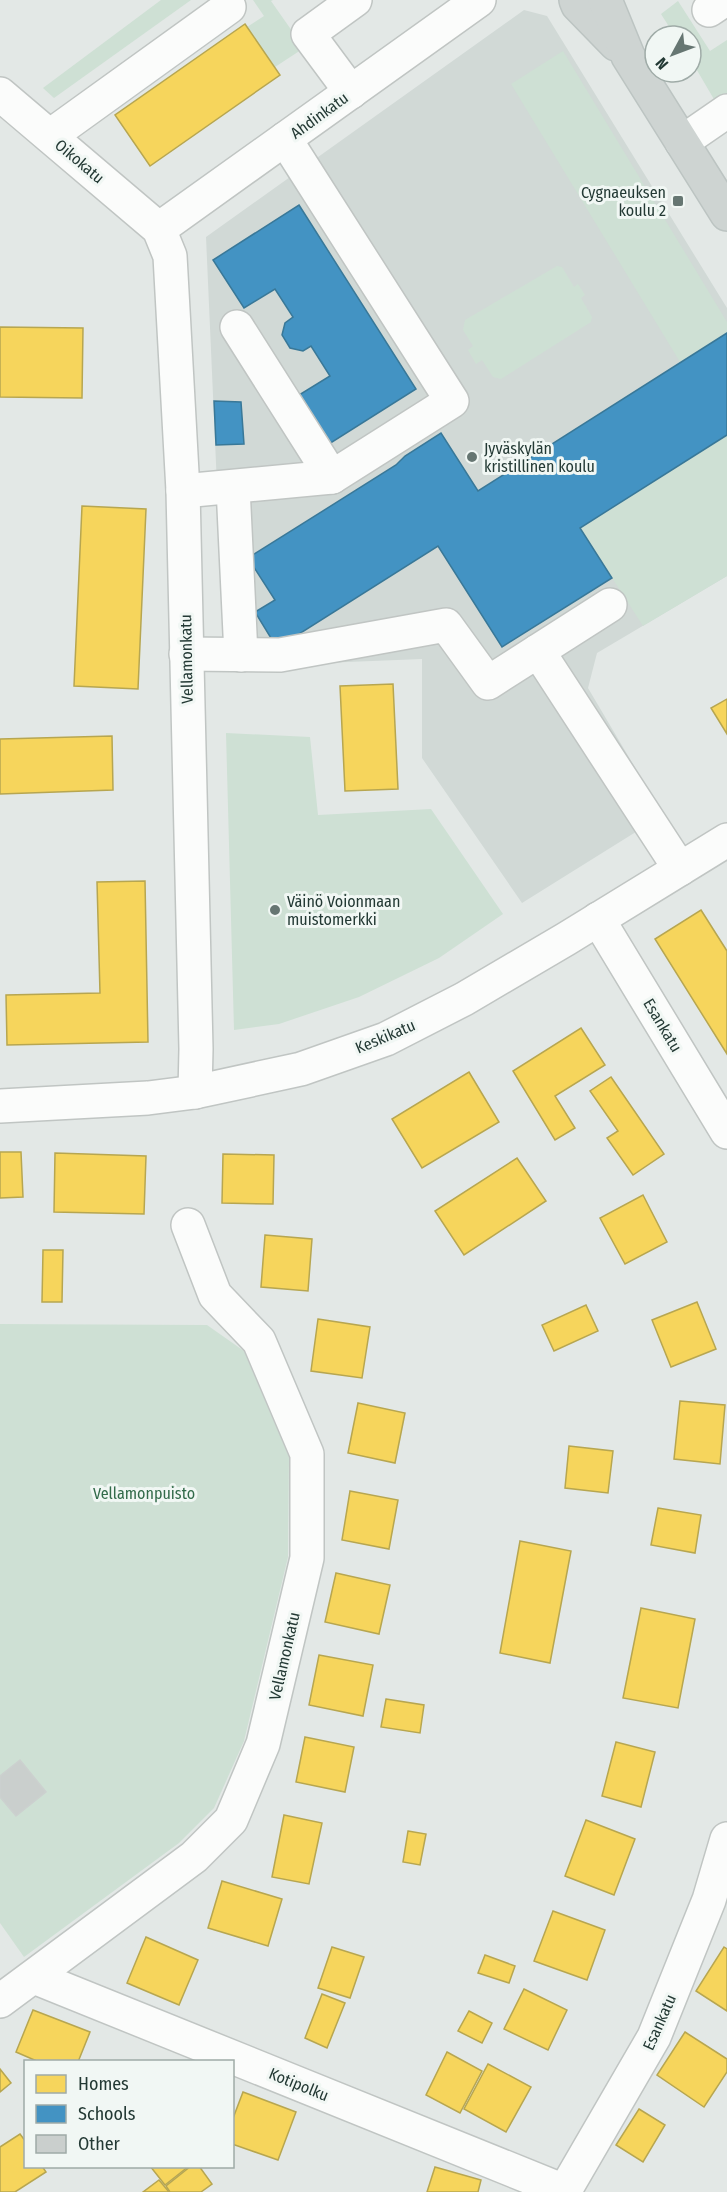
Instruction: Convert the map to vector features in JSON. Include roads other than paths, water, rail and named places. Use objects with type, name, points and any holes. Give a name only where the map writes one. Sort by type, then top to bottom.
[{"type":"main road","points":[[576,0],[578,5],[628,56]]},
{"type":"main road","points":[[605,0],[628,56],[727,213]]},
{"type":"street","points":[[351,92],[308,34],[355,0]]},
{"type":"street","name":"Ahdinkatu","points":[[159,229],[479,0]]},
{"type":"street","points":[[50,136],[229,7]]},
{"type":"street","name":"Oikokatu","points":[[0,93],[159,229]]},
{"type":"street","points":[[682,142],[727,111]]},
{"type":"street","points":[[183,491],[332,477],[452,401],[285,139]]},
{"type":"street","name":"Vellamonkatu","points":[[159,229],[170,256],[183,491],[196,1048],[195,1092]]},
{"type":"street","points":[[237,327],[332,477]]},
{"type":"street","points":[[233,487],[241,655]]},
{"type":"street","points":[[186,654],[280,655],[446,625],[488,683],[610,605]]},
{"type":"street","points":[[538,651],[680,869]]},
{"type":"street","name":"Keskikatu","points":[[0,1106],[148,1098],[195,1092],[301,1069],[386,1039],[464,999],[727,840]]},
{"type":"street","name":"Esankatu","points":[[598,919],[727,1132]]},
{"type":"street","name":"Vellamonkatu","points":[[0,2001],[194,1857],[231,1820],[263,1744],[307,1558],[307,1454],[259,1341],[215,1295],[188,1225]]},
{"type":"street","name":"Esankatu","points":[[564,2192],[654,2037],[709,1900],[727,1839]]},
{"type":"street","name":"Kotipolku","points":[[34,1977],[564,2192]]},
{"type":"place","name":"Cygnaeuksen koulu 2","points":[[678,201]]},
{"type":"place","name":"Jyväskylän kristillinen koulu","points":[[472,457]]},
{"type":"place","name":"Väinö Voionmaan muistomerkki","points":[[275,910]]},
{"type":"park label","name":"Vellamonpuisto","points":[[144,1493]]}]
